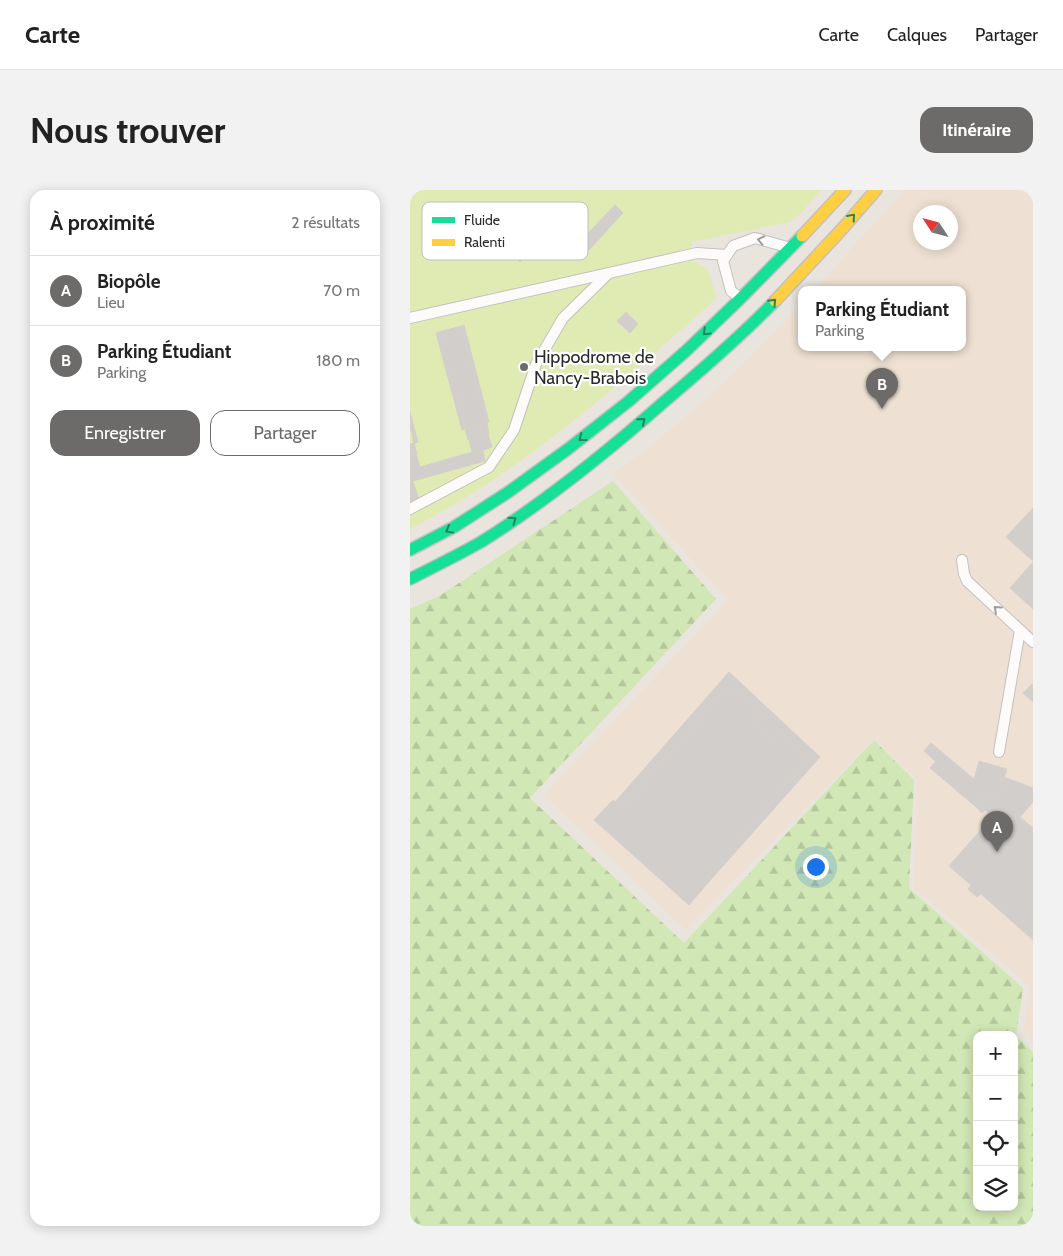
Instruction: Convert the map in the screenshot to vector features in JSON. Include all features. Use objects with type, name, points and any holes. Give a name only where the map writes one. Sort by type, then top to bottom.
[{"type":"street","points":[[410,579],[503,527],[558,488],[636,426],[712,360],[790,248],[845,190]]},
{"type":"street","points":[[410,550],[482,511],[568,449],[629,401],[686,350],[750,307],[828,244],[876,190]]},
{"type":"lane","points":[[750,307],[731,291],[723,261],[732,246],[755,238],[790,248]]},
{"type":"lane","points":[[410,318],[698,253],[727,255]]},
{"type":"lane","points":[[410,509],[489,468],[514,430],[536,364],[563,318],[610,272]]},
{"type":"lane","points":[[962,560],[967,581],[1033,642]]},
{"type":"lane","points":[[998,752],[1020,630]]},
{"type":"shaded area","points":[[904,190],[1033,190],[1033,1042],[1023,1033],[1030,986],[914,888],[917,780],[874,738],[686,930],[543,795],[728,600],[613,473],[655,443],[728,379],[798,307],[798,351],[966,351],[966,286],[818,286]]},
{"type":"green space","name":"Hippodrome de Nancy-Brabois","points":[[410,190],[821,190],[790,222],[691,242],[695,262],[707,269],[717,298],[645,362],[571,423],[493,480],[452,506],[410,529]]},
{"type":"green space","points":[[613,481],[716,599],[530,798],[684,943],[874,740],[914,780],[909,888],[1023,988],[1017,1031],[973,1031],[973,1211],[1018,1211],[1018,1038],[1033,1052],[1033,1226],[410,1226],[410,609],[441,595]]},
{"type":"building","points":[[615,205],[623,213],[589,250],[588,233]]},
{"type":"building","points":[[626,312],[638,324],[630,333],[617,321]]},
{"type":"building","points":[[464,325],[489,422],[487,423],[461,326]]},
{"type":"building","points":[[461,326],[487,423],[465,429],[439,332]]},
{"type":"building","points":[[439,332],[465,429],[462,430],[436,333]]},
{"type":"building","points":[[410,412],[418,442],[414,443],[410,427]]},
{"type":"building","points":[[487,423],[489,434],[468,440],[465,429]]},
{"type":"building","points":[[488,434],[492,447],[483,450],[485,461],[413,481],[419,500],[410,503],[410,456],[416,454],[420,467],[472,452],[469,440]]},
{"type":"building","points":[[414,443],[417,454],[410,456],[410,444]]},
{"type":"building","points":[[1033,508],[1033,561],[1006,537]]},
{"type":"building","points":[[1033,562],[1033,609],[1010,588]]},
{"type":"building","points":[[729,672],[820,757],[707,884],[704,881],[764,813],[758,807],[761,805],[766,809],[809,761],[780,733],[773,740],[755,723],[762,716],[729,686],[622,808],[615,802]]},
{"type":"building","points":[[1033,685],[1033,702],[1023,693]]},
{"type":"building","points":[[729,686],[762,716],[755,723],[773,740],[780,733],[809,761],[766,809],[761,805],[758,807],[764,813],[704,881],[707,884],[689,905],[594,820],[613,800],[622,808]]},
{"type":"building","points":[[931,743],[943,753],[936,762],[924,751]]},
{"type":"building","points":[[943,753],[974,779],[979,761],[1007,769],[997,799],[990,793],[987,797],[985,795],[975,806],[930,768]]},
{"type":"building","points":[[1004,777],[1033,788],[1033,802],[1020,817],[1033,828],[1033,940],[981,894],[977,897],[968,889],[971,885],[949,866],[993,816],[985,810],[982,813],[975,806],[985,795],[987,797],[990,793],[997,799]]},
{"type":"traffic: fast","points":[[410,550],[454,527],[507,493],[568,449],[629,401],[686,351],[802,236]]},
{"type":"traffic: fast","points":[[410,579],[481,542],[529,510],[576,475],[708,365],[775,301]]},
{"type":"traffic: slow","points":[[802,236],[845,190]]},
{"type":"traffic: slow","points":[[775,301],[876,190]]},
{"type":"place","name":"Hippodrome de Nancy-Brabois","points":[[524,367]]},
{"type":"place","name":"Parking Étudiant","points":[[882,409]]},
{"type":"place","name":"Biopôle","points":[[997,852]]}]
